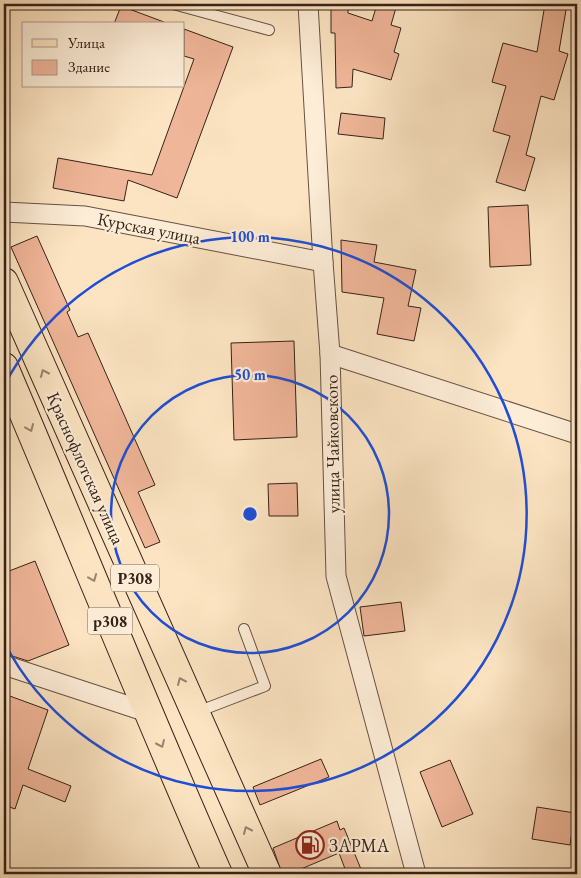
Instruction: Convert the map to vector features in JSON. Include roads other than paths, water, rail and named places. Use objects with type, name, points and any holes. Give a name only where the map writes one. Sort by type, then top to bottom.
[{"type":"main road","name":"Краснофлотская улица","points":[[4,282],[266,874]]},
{"type":"main road","name":"Краснофлотская улица","points":[[4,367],[147,712],[218,874]]},
{"type":"street","name":"улица Чайковского","points":[[308,4],[330,354],[336,576],[416,874]]},
{"type":"street","name":"Курская улица","points":[[4,212],[85,216],[323,262]]},
{"type":"street","points":[[330,354],[577,434]]},
{"type":"street","points":[[4,665],[147,712]]},
{"type":"lane","points":[[173,4],[269,30]]},
{"type":"lane","points":[[195,713],[265,686],[244,629]]},
{"type":"place","name":"ЗАРМА","points":[[310,845]]}]
